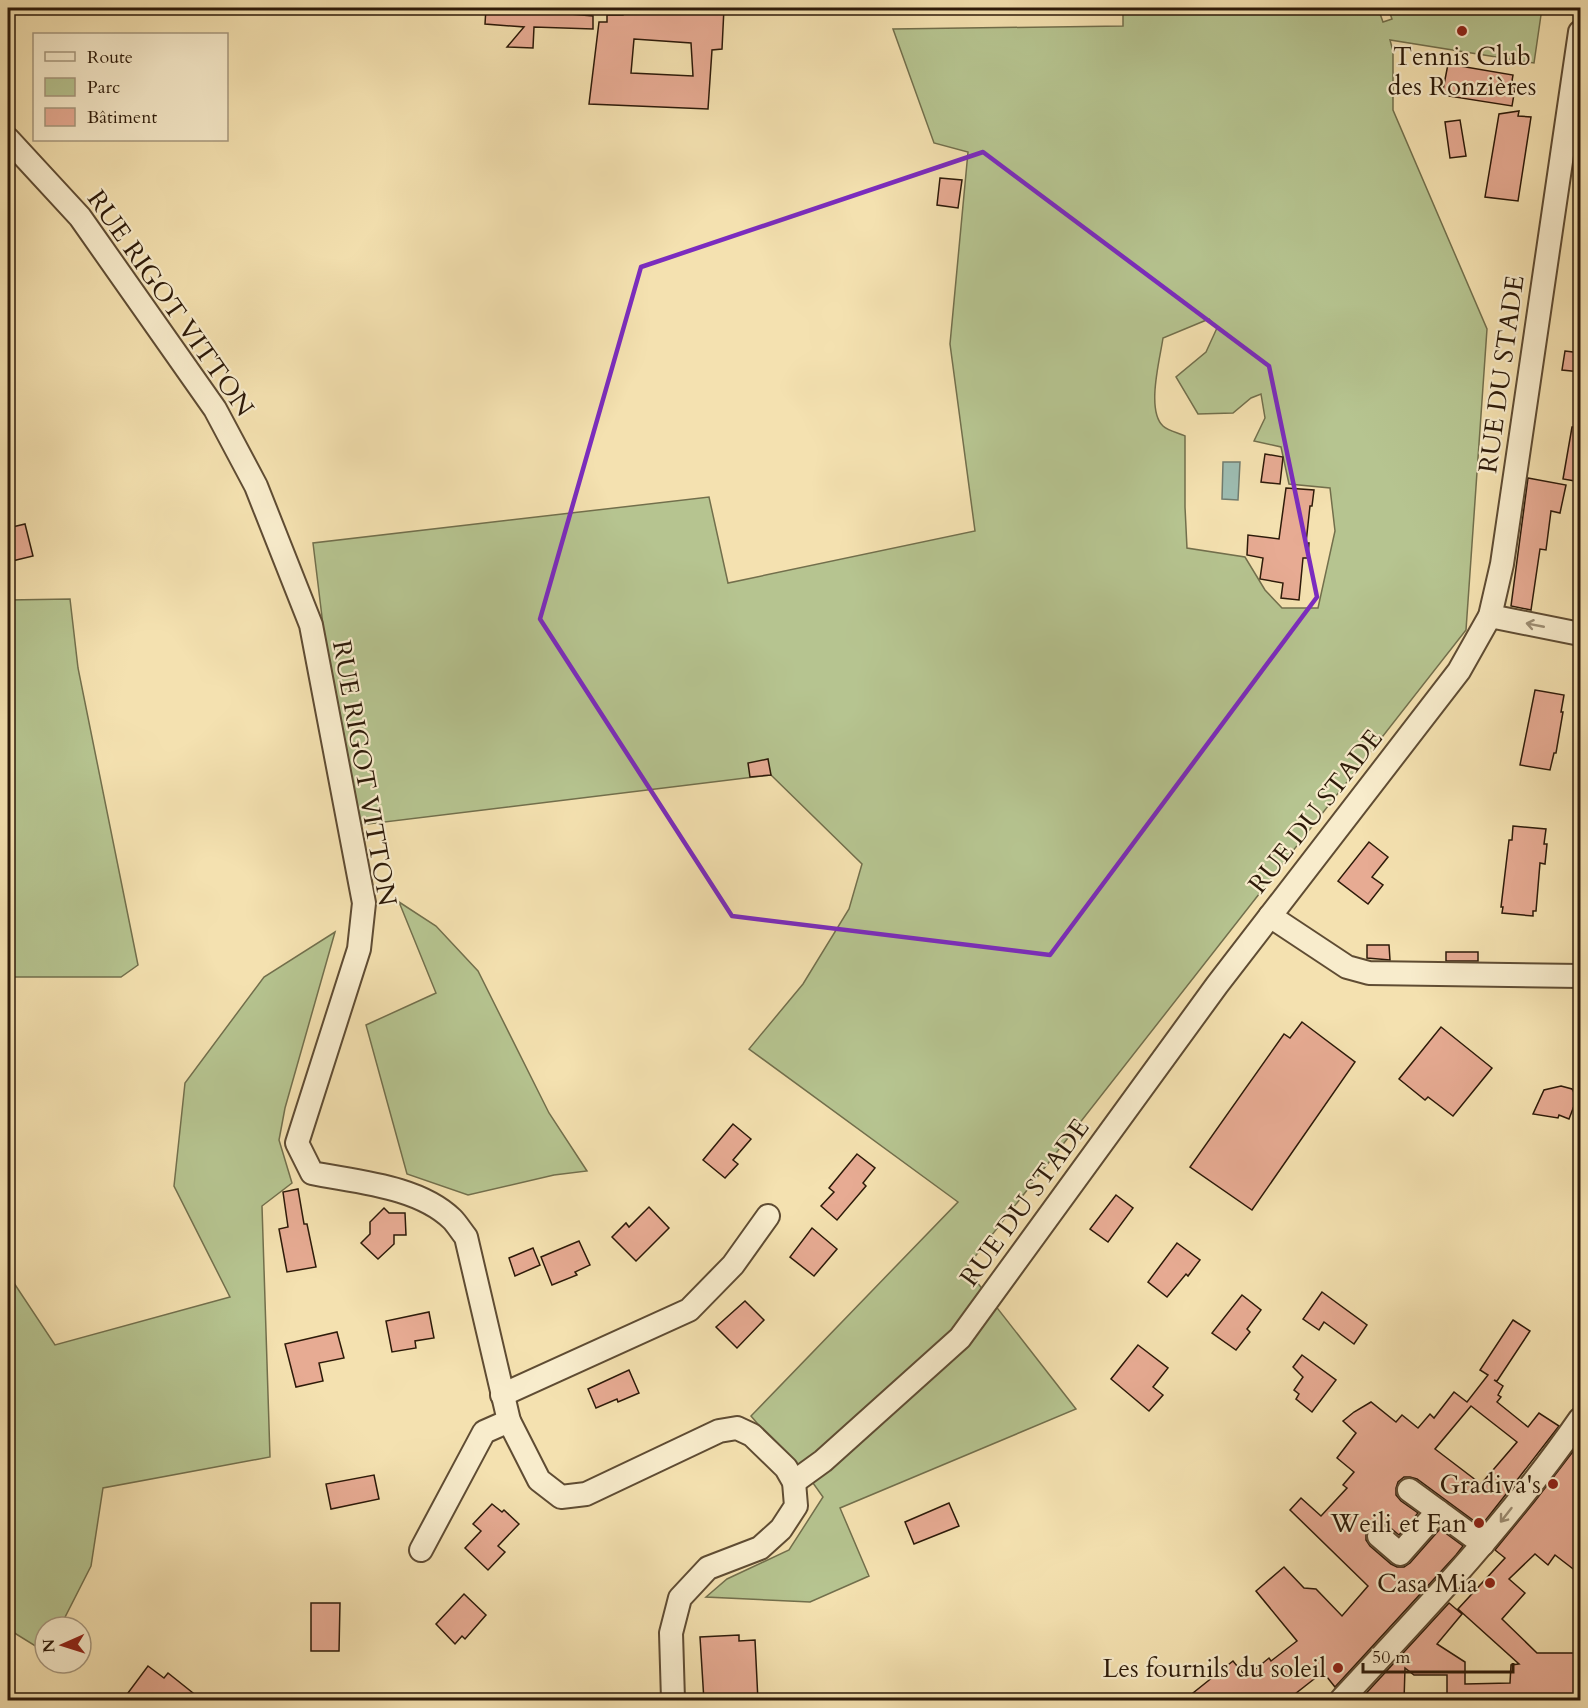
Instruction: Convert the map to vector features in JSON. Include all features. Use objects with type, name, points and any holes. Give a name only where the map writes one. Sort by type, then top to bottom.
[{"type":"street","name":"RUE DU STADE","points":[[790,1475],[823,1461],[960,1338],[1210,994],[1459,671],[1490,616],[1502,564],[1581,32]]},
{"type":"street","name":"RUE RIGOT VITTON","points":[[8,139],[87,227],[215,409],[261,496],[311,625],[364,903],[359,949],[297,1143],[312,1173],[397,1190],[432,1204],[452,1219],[466,1237],[509,1421],[539,1480],[561,1497],[586,1494],[719,1431],[737,1428],[752,1435],[790,1475]]},
{"type":"street","points":[[1490,616],[1581,634]]},
{"type":"street","points":[[1270,916],[1347,967],[1369,973],[1581,976]]},
{"type":"street","points":[[502,1395],[689,1310],[734,1265],[768,1216]]},
{"type":"street","points":[[1341,1701],[1483,1544],[1581,1419]]},
{"type":"street","points":[[421,1550],[484,1432],[509,1421]]},
{"type":"street","points":[[673,1701],[671,1633],[680,1598],[708,1568],[760,1548],[781,1529],[796,1506],[790,1475]]},
{"type":"street","points":[[1409,1490],[1483,1544]]},
{"type":"street","points":[[1379,1536],[1400,1554],[1438,1511]]},
{"type":"highlighted area","points":[[983,152],[1269,366],[1317,597],[1050,955],[732,916],[540,619],[641,267]]},
{"type":"green space","points":[[1123,8],[1378,8],[1383,22],[1392,19],[1388,8],[1542,8],[1534,63],[1390,40],[1393,51],[1393,110],[1487,329],[1466,630],[966,1268],[1076,1409],[840,1508],[869,1576],[810,1602],[706,1597],[727,1579],[789,1550],[823,1497],[813,1483],[751,1416],[958,1202],[749,1049],[803,984],[849,909],[862,864],[771,775],[360,825],[327,658],[313,543],[709,497],[728,583],[975,531],[950,344],[968,152],[934,143],[893,29],[1123,26]],"holes":[[[1209,319],[1217,328],[1206,352],[1176,377],[1198,414],[1233,413],[1251,398],[1261,394],[1265,418],[1254,441],[1281,447],[1289,484],[1330,488],[1335,531],[1318,608],[1282,608],[1265,590],[1245,557],[1187,548],[1185,436],[1165,428],[1158,418],[1155,408],[1157,371],[1163,338]]]},
{"type":"green space","points":[[70,599],[78,668],[138,965],[121,977],[8,977],[8,600]]},
{"type":"green space","points":[[399,902],[436,926],[478,971],[549,1113],[587,1171],[554,1175],[468,1195],[407,1174],[366,1025],[436,993]]},
{"type":"green space","points":[[335,932],[285,1108],[279,1140],[292,1183],[262,1206],[270,1457],[103,1488],[91,1566],[66,1615],[33,1615],[33,1645],[8,1629],[8,1274],[55,1345],[230,1297],[174,1186],[185,1083],[264,977]]},
{"type":"water","points":[[1223,462],[1240,462],[1238,500],[1222,499]]},
{"type":"building","points":[[486,8],[537,8],[536,11],[593,16],[593,29],[534,27],[533,48],[507,47],[524,27],[485,24]]},
{"type":"building","points":[[623,8],[690,11],[691,8],[724,8],[722,49],[712,50],[708,109],[589,104],[599,22],[607,22],[607,15],[623,15]],"holes":[[[634,39],[691,43],[693,76],[631,73]]]},
{"type":"building","points":[[1448,64],[1513,75],[1511,87],[1515,88],[1512,106],[1442,95]]},
{"type":"building","points":[[1519,111],[1518,116],[1531,117],[1518,201],[1485,197],[1499,114]]},
{"type":"building","points":[[1460,120],[1466,156],[1450,158],[1445,122]]},
{"type":"building","points":[[940,178],[962,180],[958,208],[937,205]]},
{"type":"building","points":[[1565,351],[1581,353],[1581,372],[1562,370]]},
{"type":"building","points":[[1572,427],[1581,427],[1581,482],[1563,479]]},
{"type":"building","points":[[1265,454],[1283,457],[1280,484],[1261,482]]},
{"type":"building","points":[[1528,478],[1566,485],[1560,513],[1551,511],[1546,550],[1540,549],[1531,610],[1511,606]]},
{"type":"building","points":[[1286,488],[1314,490],[1306,543],[1309,543],[1308,558],[1303,558],[1299,600],[1281,598],[1283,583],[1260,579],[1263,558],[1247,555],[1248,535],[1279,539]]},
{"type":"building","points":[[25,524],[33,556],[8,562],[8,528]]},
{"type":"building","points":[[1535,690],[1564,695],[1556,753],[1554,753],[1550,770],[1520,765]]},
{"type":"building","points":[[768,759],[771,775],[750,777],[748,763]]},
{"type":"building","points":[[1513,826],[1546,829],[1545,864],[1540,863],[1536,911],[1533,911],[1533,916],[1502,913],[1509,840],[1512,840]]},
{"type":"building","points":[[1369,842],[1388,857],[1372,877],[1383,885],[1368,904],[1338,881]]},
{"type":"building","points":[[1367,945],[1389,945],[1390,960],[1367,958]]},
{"type":"building","points":[[1446,952],[1478,952],[1478,961],[1446,961]]},
{"type":"building","points":[[1302,1022],[1355,1062],[1252,1210],[1190,1167],[1284,1034],[1290,1038]]},
{"type":"building","points":[[1441,1027],[1492,1068],[1453,1116],[1428,1097],[1425,1100],[1399,1079]]},
{"type":"building","points":[[1561,1086],[1572,1089],[1577,1098],[1569,1119],[1559,1115],[1558,1118],[1533,1114],[1544,1090]]},
{"type":"building","points":[[733,1124],[751,1139],[733,1160],[738,1164],[725,1178],[703,1160]]},
{"type":"building","points":[[857,1154],[875,1168],[863,1183],[866,1186],[837,1220],[821,1206],[834,1192],[829,1188]]},
{"type":"building","points":[[298,1189],[304,1224],[307,1224],[316,1267],[287,1272],[279,1229],[288,1227],[283,1192]]},
{"type":"building","points":[[1116,1195],[1133,1208],[1108,1242],[1090,1229]]},
{"type":"building","points":[[649,1207],[669,1228],[636,1261],[612,1237],[626,1223],[629,1227]]},
{"type":"building","points":[[384,1208],[389,1213],[405,1213],[406,1235],[394,1235],[394,1244],[378,1259],[361,1243],[370,1234],[370,1222]]},
{"type":"building","points":[[812,1228],[837,1249],[814,1276],[790,1257]]},
{"type":"building","points":[[579,1241],[590,1265],[575,1272],[577,1275],[552,1285],[541,1257]]},
{"type":"building","points":[[1177,1243],[1200,1260],[1167,1297],[1148,1282]]},
{"type":"building","points":[[533,1248],[540,1265],[515,1276],[509,1258]]},
{"type":"building","points":[[1322,1292],[1367,1325],[1354,1344],[1324,1322],[1319,1330],[1303,1319]]},
{"type":"building","points":[[1242,1295],[1261,1310],[1247,1329],[1250,1332],[1236,1350],[1212,1333]]},
{"type":"building","points":[[745,1301],[764,1320],[737,1348],[716,1327]]},
{"type":"building","points":[[429,1312],[434,1338],[415,1341],[416,1348],[392,1352],[386,1321]]},
{"type":"building","points":[[1513,1320],[1530,1331],[1497,1381],[1494,1380],[1503,1386],[1498,1395],[1501,1397],[1497,1402],[1528,1427],[1539,1413],[1559,1426],[1481,1526],[1417,1479],[1404,1477],[1398,1482],[1396,1495],[1418,1513],[1399,1535],[1381,1523],[1369,1527],[1366,1533],[1366,1540],[1370,1546],[1397,1567],[1404,1567],[1410,1563],[1440,1529],[1463,1546],[1456,1555],[1335,1687],[1323,1672],[1286,1701],[1183,1701],[1233,1661],[1246,1677],[1269,1658],[1271,1661],[1297,1641],[1256,1591],[1284,1567],[1304,1588],[1316,1589],[1342,1616],[1368,1586],[1290,1510],[1301,1498],[1321,1516],[1347,1488],[1343,1485],[1354,1472],[1337,1458],[1356,1433],[1343,1421],[1371,1402],[1396,1422],[1402,1415],[1418,1428],[1430,1414],[1434,1418],[1454,1392],[1467,1402],[1488,1375],[1480,1370]],"holes":[[[1471,1406],[1517,1442],[1481,1484],[1435,1449]]]},
{"type":"building","points":[[337,1332],[344,1358],[319,1363],[323,1381],[296,1387],[285,1344]]},
{"type":"building","points":[[1138,1345],[1168,1368],[1153,1387],[1163,1395],[1149,1411],[1111,1379]]},
{"type":"building","points":[[1302,1355],[1336,1380],[1312,1412],[1296,1399],[1299,1394],[1294,1390],[1303,1377],[1293,1367]]},
{"type":"building","points":[[629,1370],[639,1393],[596,1408],[588,1389]]},
{"type":"building","points":[[1581,1441],[1581,1575],[1555,1555],[1548,1565],[1535,1554],[1509,1579],[1525,1593],[1502,1619],[1537,1653],[1581,1653],[1581,1701],[1447,1701],[1447,1675],[1414,1675],[1405,1668],[1404,1701],[1359,1701],[1449,1603],[1462,1614],[1437,1644],[1465,1662],[1465,1684],[1510,1683],[1511,1665],[1519,1664],[1458,1609],[1505,1558],[1495,1550]]},
{"type":"building","points":[[374,1475],[379,1499],[331,1509],[326,1484]]},
{"type":"building","points":[[949,1503],[959,1526],[914,1544],[905,1522]]},
{"type":"building","points":[[492,1504],[502,1512],[504,1510],[519,1524],[498,1546],[505,1552],[488,1570],[465,1548],[481,1531],[473,1524]]},
{"type":"building","points":[[464,1594],[486,1615],[465,1639],[462,1636],[455,1644],[436,1624]]},
{"type":"building","points":[[311,1603],[340,1603],[339,1651],[311,1651]]},
{"type":"building","points":[[739,1635],[739,1641],[755,1640],[758,1701],[704,1701],[700,1637]]},
{"type":"building","points":[[148,1666],[164,1678],[168,1673],[203,1701],[122,1701]]},
{"type":"place","name":"Tennis Club des Ronzières","points":[[1462,31]]},
{"type":"place","name":"Gradiva's","points":[[1553,1484]]},
{"type":"place","name":"Weili et Fan","points":[[1479,1523]]},
{"type":"place","name":"Casa Mia","points":[[1490,1583]]},
{"type":"place","name":"Les fournils du soleil","points":[[1338,1668]]}]
